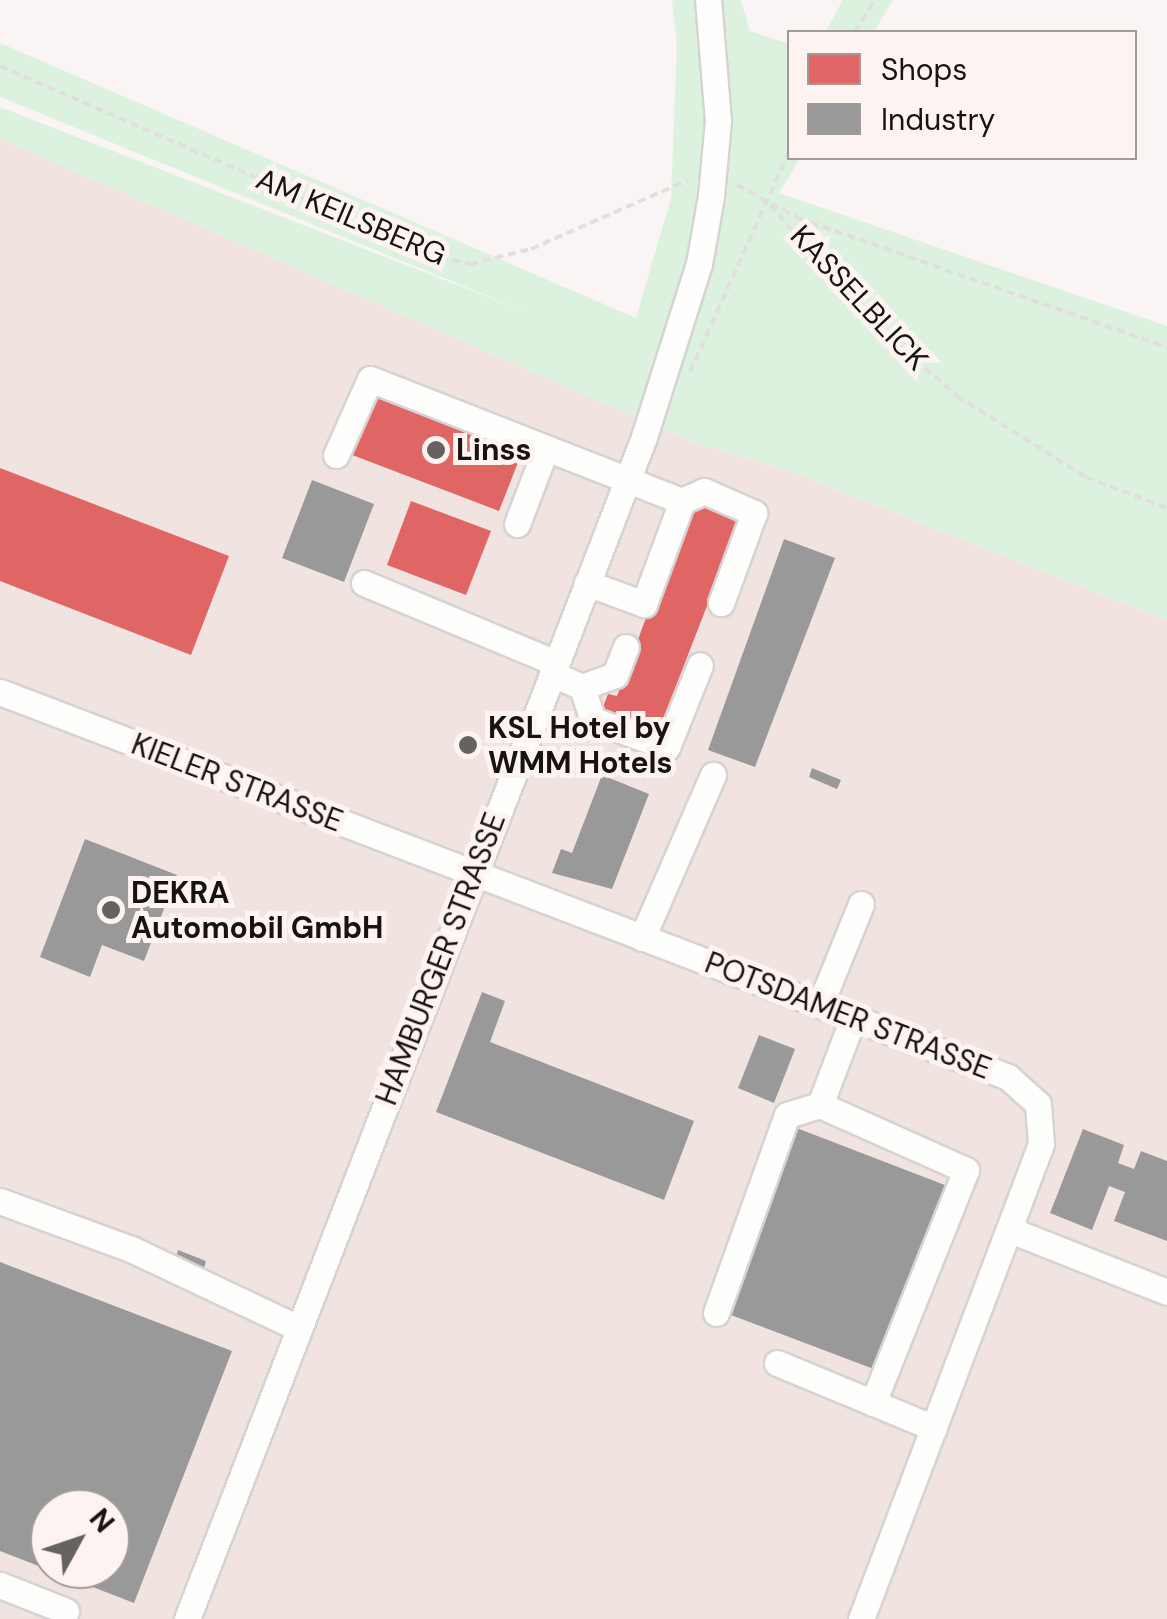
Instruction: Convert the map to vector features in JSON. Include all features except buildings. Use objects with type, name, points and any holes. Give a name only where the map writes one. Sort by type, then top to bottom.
[{"type":"street","name":"HAMBURGER STRASSE","points":[[187,1619],[296,1327],[628,479],[699,264],[718,121],[708,0]]},
{"type":"street","points":[[336,455],[370,379],[682,501],[704,492],[754,512],[721,603]]},
{"type":"street","points":[[517,524],[546,448]]},
{"type":"street","points":[[587,583],[644,604],[682,501]]},
{"type":"street","points":[[364,582],[554,668],[582,687],[593,720],[667,747],[700,665]]},
{"type":"street","points":[[582,687],[616,674],[626,647]]},
{"type":"street","name":"KIELER STRASSE","points":[[0,692],[474,874]]},
{"type":"street","points":[[642,938],[713,775]]},
{"type":"street","name":"POTSDAMER STRASSE","points":[[474,874],[1008,1077],[1038,1104],[1040,1144],[861,1619]]},
{"type":"street","points":[[820,1005],[861,904]]},
{"type":"street","points":[[820,1105],[852,1018]]},
{"type":"street","points":[[716,1313],[787,1116],[820,1105],[966,1170],[872,1403]]},
{"type":"street","points":[[0,1201],[131,1249],[296,1327]]},
{"type":"street","points":[[1010,1230],[1167,1292]]},
{"type":"street","points":[[777,1363],[934,1428]]},
{"type":"street","points":[[0,1585],[66,1611]]},
{"type":"path","points":[[856,30],[874,0]]},
{"type":"path","name":"AM KEILSBERG","points":[[0,66],[470,264],[531,249],[648,192],[713,179]]},
{"type":"path","points":[[708,344],[763,198],[787,155]]},
{"type":"path","points":[[713,179],[830,230],[1167,347]]},
{"type":"path","name":"KASSELBLICK","points":[[763,198],[876,325],[957,396],[1086,478],[1167,508]]},
{"type":"shaded area","points":[[10,138],[692,442],[789,471],[1167,620],[1167,1619],[0,1619],[0,139]]},
{"type":"green space","points":[[672,0],[741,0],[750,31],[787,43],[787,160],[799,160],[779,193],[1167,326],[1167,620],[789,471],[692,442],[0,139],[0,107],[532,314],[0,97],[0,43],[636,318],[671,198],[677,43]]},
{"type":"green space","points":[[843,0],[893,0],[875,30],[826,30]]},
{"type":"place","name":"Linss","points":[[436,450]]},
{"type":"place","name":"KSL Hotel by WMM Hotels","points":[[468,745]]},
{"type":"place","name":"DEKRA Automobil GmbH","points":[[111,910]]}]
